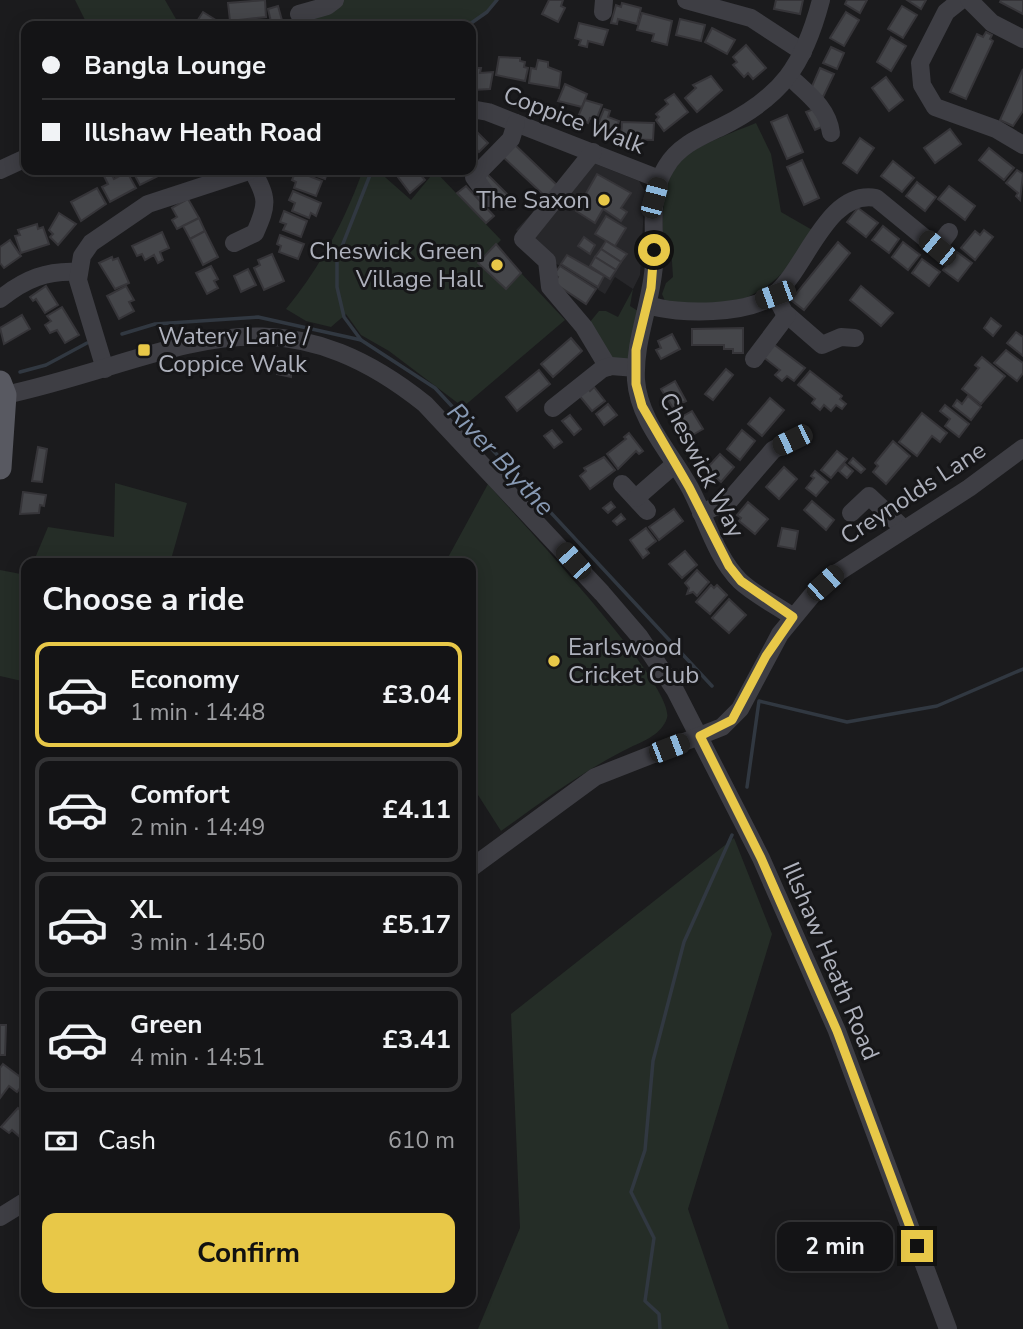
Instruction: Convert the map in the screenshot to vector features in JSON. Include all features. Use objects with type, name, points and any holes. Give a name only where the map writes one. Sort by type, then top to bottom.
[{"type":"main road","points":[[0,468],[2,389]]},
{"type":"street","points":[[298,13],[327,6],[335,0]]},
{"type":"street","points":[[686,0],[751,18],[803,52]]},
{"type":"street","name":"Cheswick Way","points":[[793,617],[741,581],[721,555],[702,513],[642,406],[636,368],[638,341],[648,306],[654,263],[653,205],[659,179],[682,149],[746,114],[781,88],[803,52],[821,0]]},
{"type":"street","points":[[961,0],[946,12],[920,63],[922,85],[935,107],[996,129],[1022,142]]},
{"type":"street","points":[[969,0],[992,23],[1023,39]]},
{"type":"street","points":[[790,77],[820,106],[829,120],[831,133]]},
{"type":"street","name":"Coppice Walk","points":[[476,111],[516,123],[659,179]]},
{"type":"street","points":[[476,175],[511,138],[516,123]]},
{"type":"street","points":[[593,152],[523,239],[547,261],[550,288],[584,327],[608,367]]},
{"type":"street","points":[[0,170],[21,160]]},
{"type":"street","points":[[105,369],[78,280],[82,256],[91,243],[148,204],[237,175]]},
{"type":"street","points":[[234,243],[255,233],[266,208],[264,191],[255,175]]},
{"type":"street","points":[[476,175],[474,177],[489,198]]},
{"type":"street","points":[[648,306],[679,313],[713,312],[775,295],[838,210],[864,196],[876,198],[937,248],[949,232]]},
{"type":"street","points":[[0,299],[32,278],[61,271],[79,272]]},
{"type":"street","points":[[775,295],[787,315],[822,345],[841,337],[855,338]]},
{"type":"street","points":[[754,359],[787,315]]},
{"type":"street","name":"Illshaw Heath Road","points":[[2,389],[105,369],[161,349],[206,340],[264,337],[317,343],[353,356],[398,383],[446,426],[639,636],[675,690],[761,858],[837,1031],[948,1329]]},
{"type":"street","points":[[553,408],[608,367],[636,368]]},
{"type":"street","points":[[702,513],[729,501],[773,450],[792,440]]},
{"type":"street","name":"Creynolds Lane","points":[[476,864],[595,777],[700,736],[732,720],[766,656],[793,617],[836,573],[969,488],[1023,448]]},
{"type":"street","points":[[622,484],[642,505],[675,464]]},
{"type":"street","points":[[851,513],[869,496],[903,528]]},
{"type":"street","points":[[0,1217],[21,1204]]},
{"type":"shaded area","points":[[75,0],[165,0],[177,21],[86,21]]},
{"type":"shaded area","points":[[344,0],[498,0],[474,21],[312,21],[311,17],[325,14]]},
{"type":"shaded area","points":[[756,123],[771,154],[781,212],[814,231],[782,273],[752,295],[709,307],[665,301],[662,294],[666,283],[673,277],[671,247],[663,247],[665,194],[671,177],[679,163],[692,152]]},
{"type":"shaded area","points":[[578,157],[639,181],[645,191],[640,275],[633,289],[615,277],[605,294],[555,263],[516,230],[558,186]]},
{"type":"shaded area","points":[[361,175],[383,175],[411,200],[432,175],[439,175],[501,240],[478,264],[506,289],[521,273],[565,320],[463,407],[389,351],[361,335],[346,314],[331,327],[306,321],[286,309],[310,277],[348,207]]},
{"type":"shaded area","points":[[633,289],[630,306],[638,311],[629,354],[627,360],[612,360],[590,322],[599,311],[606,311],[618,317]]},
{"type":"shaded area","points":[[115,483],[187,503],[171,558],[35,558],[48,527],[114,537]]},
{"type":"shaded area","name":"Earlswood Cricket Club","points":[[488,484],[622,638],[663,700],[667,718],[665,724],[652,736],[580,776],[501,831],[476,792],[476,558],[448,558]]},
{"type":"shaded area","points":[[0,570],[21,574],[21,681],[0,676]]},
{"type":"shaded area","points":[[734,838],[772,934],[688,1209],[729,1329],[478,1329],[520,1228],[511,1014]]},
{"type":"building","points":[[265,0],[266,17],[230,21],[228,3]]},
{"type":"building","points":[[549,0],[563,0],[561,6],[565,8],[558,22],[542,14]]},
{"type":"building","points":[[776,0],[803,0],[800,14],[774,9]]},
{"type":"building","points":[[847,0],[867,0],[860,13],[845,4]]},
{"type":"building","points":[[907,0],[926,0],[921,9]]},
{"type":"building","points":[[1023,0],[1023,14],[1000,2]]},
{"type":"building","points":[[622,3],[641,8],[637,24],[618,19],[617,24],[611,23],[616,5],[621,7]]},
{"type":"building","points":[[278,6],[282,21],[271,21],[268,9]]},
{"type":"building","points":[[902,6],[917,15],[903,38],[888,29]]},
{"type":"building","points":[[203,12],[217,21],[197,21]]},
{"type":"building","points":[[846,12],[859,20],[844,46],[830,38]]},
{"type":"building","points":[[642,13],[672,21],[667,45],[652,41],[654,34],[637,30]]},
{"type":"building","points":[[680,19],[705,25],[701,41],[676,35]]},
{"type":"building","points":[[579,23],[608,30],[603,45],[588,41],[587,47],[579,45],[581,40],[575,38]]},
{"type":"building","points":[[712,28],[735,40],[727,54],[705,42]]},
{"type":"building","points":[[986,32],[992,35],[990,39],[993,41],[966,99],[950,92],[977,34],[983,37]]},
{"type":"building","points":[[891,37],[906,46],[891,71],[877,62]]},
{"type":"building","points":[[746,45],[766,68],[753,79],[748,73],[744,77],[733,65],[737,62],[733,57]]},
{"type":"building","points":[[831,47],[844,53],[837,69],[823,63]]},
{"type":"building","points":[[499,57],[520,58],[520,61],[525,62],[524,67],[528,68],[525,81],[496,75]]},
{"type":"building","points":[[538,60],[548,62],[548,67],[561,72],[559,88],[529,83],[531,68],[536,69]]},
{"type":"building","points":[[476,68],[481,68],[480,73],[493,72],[490,89],[476,90]]},
{"type":"building","points":[[820,68],[834,74],[823,97],[810,91]]},
{"type":"building","points":[[1023,69],[1023,111],[1013,126],[1000,120]]},
{"type":"building","points":[[711,76],[722,90],[697,112],[685,98],[696,88],[693,85]]},
{"type":"building","points":[[886,77],[903,100],[889,111],[872,88]]},
{"type":"building","points":[[565,84],[587,94],[582,107],[558,101]]},
{"type":"building","points":[[674,94],[688,112],[664,131],[656,120],[659,117],[656,114],[668,104],[665,100]]},
{"type":"building","points":[[585,100],[602,105],[596,120],[590,118],[588,123],[578,117]]},
{"type":"building","points":[[816,108],[824,126],[815,130],[806,112]]},
{"type":"building","points":[[604,109],[610,111],[608,117],[619,121],[613,138],[595,131]]},
{"type":"building","points":[[787,115],[803,152],[787,159],[771,122]]},
{"type":"building","points":[[622,122],[654,123],[653,140],[621,139]]},
{"type":"building","points":[[950,129],[961,144],[935,163],[924,148]]},
{"type":"building","points":[[476,131],[488,143],[479,152],[476,148]]},
{"type":"building","points":[[860,138],[874,148],[857,173],[843,163]]},
{"type":"building","points":[[513,143],[558,186],[547,198],[501,155]]},
{"type":"building","points":[[989,148],[1014,168],[1004,180],[979,160]]},
{"type":"building","points":[[802,160],[819,198],[804,205],[787,167]]},
{"type":"building","points":[[893,161],[914,178],[902,192],[881,176]]},
{"type":"building","points":[[1017,170],[1023,174],[1020,200],[1016,196],[1018,193],[1006,183]]},
{"type":"building","points":[[487,174],[511,198],[505,205],[480,180]]},
{"type":"building","name":"The Saxon","points":[[597,174],[631,193],[621,208],[627,212],[621,221],[603,209],[595,223],[576,211]]},
{"type":"building","points":[[112,175],[114,179],[129,175],[136,188],[110,202],[102,187],[108,184],[104,176]]},
{"type":"building","points":[[135,175],[160,175],[140,185]]},
{"type":"building","points":[[294,175],[306,175],[322,181],[316,196],[294,188],[296,182],[292,180]]},
{"type":"building","points":[[396,175],[421,175],[425,180],[410,193]]},
{"type":"building","points":[[917,182],[936,197],[925,211],[906,196]]},
{"type":"building","points":[[466,186],[494,216],[486,223],[457,193]]},
{"type":"building","points":[[949,186],[975,206],[965,220],[938,199]]},
{"type":"building","points":[[97,188],[106,204],[81,221],[71,202]]},
{"type":"building","points":[[293,191],[321,203],[316,216],[311,213],[309,218],[292,211],[295,203],[289,200]]},
{"type":"building","points":[[188,199],[199,218],[177,229],[172,220],[177,217],[172,208]]},
{"type":"building","points":[[858,208],[878,223],[866,237],[847,222]]},
{"type":"building","points":[[284,211],[307,221],[301,237],[283,230],[286,224],[280,222]]},
{"type":"building","points":[[59,213],[76,224],[58,245],[50,237],[53,234],[49,230]]},
{"type":"building","points":[[606,216],[626,228],[615,246],[595,234]]},
{"type":"building","points":[[199,218],[205,231],[190,239],[183,226]]},
{"type":"building","points":[[37,224],[38,229],[43,227],[49,244],[21,253],[15,236],[20,235],[18,230]]},
{"type":"building","points":[[883,226],[899,239],[889,253],[872,240]]},
{"type":"building","points":[[984,230],[993,237],[975,260],[961,248],[975,231],[980,235]]},
{"type":"building","points":[[205,231],[218,257],[203,265],[190,239]]},
{"type":"building","points":[[162,232],[169,248],[160,252],[163,260],[158,263],[154,255],[145,260],[142,254],[137,256],[132,246]]},
{"type":"building","points":[[280,235],[304,244],[298,259],[279,252],[281,246],[277,244]]},
{"type":"building","points":[[584,237],[595,245],[590,254],[578,246]]},
{"type":"building","points":[[10,240],[21,256],[4,268],[0,263],[0,247]]},
{"type":"building","points":[[606,241],[627,254],[621,262],[601,249]]},
{"type":"building","points":[[838,242],[850,253],[804,310],[791,300]]},
{"type":"building","points":[[903,242],[920,255],[908,270],[892,257]]},
{"type":"building","name":"Cheswick Green Village Hall","points":[[496,244],[521,273],[506,289],[478,263]]},
{"type":"building","points":[[601,249],[621,262],[616,270],[595,257]]},
{"type":"building","points":[[957,252],[972,263],[958,281],[943,270]]},
{"type":"building","points":[[272,254],[284,281],[264,290],[254,268],[260,265],[258,260]]},
{"type":"building","points":[[567,255],[604,276],[598,287],[561,264]]},
{"type":"building","points":[[112,257],[113,260],[118,258],[129,283],[115,289],[99,263]]},
{"type":"building","points":[[595,257],[616,270],[610,279],[590,266]]},
{"type":"building","points":[[922,259],[940,272],[929,286],[912,273]]},
{"type":"building","points":[[211,266],[218,279],[214,281],[218,288],[207,294],[196,273]]},
{"type":"building","points":[[560,266],[596,289],[586,304],[554,283],[558,277],[554,274]]},
{"type":"building","points":[[248,269],[256,285],[241,292],[234,276]]},
{"type":"building","points":[[46,286],[58,305],[45,313],[36,299],[33,301],[30,297]]},
{"type":"building","points":[[126,286],[134,300],[129,302],[134,311],[119,319],[107,296]]},
{"type":"building","points":[[861,286],[893,313],[881,326],[850,300]]},
{"type":"building","points":[[62,307],[79,335],[65,343],[57,330],[50,333],[45,325],[51,321],[47,316]]},
{"type":"building","points":[[22,315],[30,329],[4,344],[0,328]]},
{"type":"building","points":[[991,318],[1001,326],[993,336],[984,328]]},
{"type":"building","points":[[743,328],[743,353],[733,353],[733,349],[724,349],[724,345],[692,345],[692,329]]},
{"type":"building","points":[[1016,332],[1023,337],[1023,356],[1007,343]]},
{"type":"building","points":[[672,334],[680,349],[661,359],[656,350],[661,348],[658,341]]},
{"type":"building","points":[[571,338],[582,351],[553,377],[541,364]]},
{"type":"building","points":[[772,343],[805,368],[794,381],[787,376],[782,381],[775,375],[780,370],[762,356]]},
{"type":"building","points":[[1006,350],[1023,363],[1023,373],[1017,381],[994,363]]},
{"type":"building","points":[[982,357],[1005,376],[981,404],[962,389],[979,368],[975,365]]},
{"type":"building","points":[[278,369],[291,371],[291,377],[277,374]]},
{"type":"building","points":[[726,369],[733,375],[713,400],[705,394]]},
{"type":"building","points":[[539,370],[550,384],[517,411],[506,397]]},
{"type":"building","points":[[810,371],[842,396],[840,399],[846,404],[842,409],[836,405],[831,411],[824,405],[820,410],[812,403],[815,399],[798,385]]},
{"type":"building","points":[[675,381],[686,401],[673,408],[661,389]]},
{"type":"building","points":[[587,387],[590,391],[594,387],[605,401],[592,411],[578,394]]},
{"type":"building","points":[[968,396],[981,407],[971,420],[953,406],[957,400],[962,404]]},
{"type":"building","points":[[770,398],[784,410],[762,436],[748,424]]},
{"type":"building","points":[[608,404],[617,415],[604,425],[596,414]]},
{"type":"building","points":[[945,405],[969,424],[959,437],[945,426],[950,419],[940,411]]},
{"type":"building","points":[[692,411],[703,429],[689,437],[678,419]]},
{"type":"building","points":[[922,413],[947,433],[940,442],[932,436],[917,456],[899,442]]},
{"type":"building","points":[[570,415],[581,429],[574,435],[562,421]]},
{"type":"building","points":[[552,430],[562,442],[554,448],[544,436]]},
{"type":"building","points":[[742,430],[755,441],[740,460],[727,449]]},
{"type":"building","points":[[629,433],[643,451],[639,454],[636,451],[618,469],[607,454],[626,439],[624,437]]},
{"type":"building","points":[[893,441],[910,456],[886,484],[873,472],[878,466],[875,463]]},
{"type":"building","points":[[38,447],[47,449],[42,482],[32,481]]},
{"type":"building","points":[[837,451],[847,459],[831,478],[821,470]]},
{"type":"building","points":[[720,454],[734,467],[721,482],[706,469]]},
{"type":"building","points":[[604,457],[615,470],[590,489],[580,476],[586,471],[584,468]]},
{"type":"building","points":[[853,458],[865,469],[861,473],[849,463]]},
{"type":"building","points":[[845,464],[853,471],[847,478],[839,471]]},
{"type":"building","points":[[784,467],[797,479],[779,499],[766,487]]},
{"type":"building","points":[[815,471],[828,482],[816,496],[806,488],[814,478],[811,476]]},
{"type":"building","points":[[23,492],[46,495],[44,506],[40,505],[39,513],[20,514]]},
{"type":"building","points":[[812,501],[834,520],[826,530],[804,510]]},
{"type":"building","points":[[611,502],[615,507],[608,513],[603,508]]},
{"type":"building","points":[[748,502],[768,519],[755,534],[739,521],[741,518],[737,515]]},
{"type":"building","points":[[674,509],[683,521],[659,540],[649,527]]},
{"type":"building","points":[[621,514],[625,519],[617,525],[613,521]]},
{"type":"building","points":[[646,528],[656,541],[646,549],[649,553],[643,558],[630,540]]},
{"type":"building","points":[[782,528],[798,531],[795,549],[778,546]]},
{"type":"building","points":[[685,551],[697,565],[682,578],[669,564]]},
{"type":"building","points":[[697,570],[709,582],[697,596],[693,592],[687,594],[689,588],[685,583]]},
{"type":"building","points":[[711,585],[714,588],[717,585],[727,595],[710,614],[696,602]]},
{"type":"building","points":[[729,599],[746,615],[729,633],[712,618]]},
{"type":"building","points":[[0,1025],[6,1025],[5,1055],[0,1055]]},
{"type":"building","points":[[3,1064],[19,1076],[21,1073],[21,1087],[17,1092],[9,1086],[0,1098],[0,1068]]},
{"type":"building","points":[[18,1108],[21,1111],[21,1138],[12,1130],[9,1133],[1,1127]]},
{"type":"waterway","points":[[474,21],[497,0]]},
{"type":"waterway","name":"River Blythe","points":[[370,175],[337,259],[337,287],[344,317],[361,340],[435,388],[712,686]]},
{"type":"waterway","points":[[122,334],[155,324],[258,317],[361,340]]},
{"type":"waterway","points":[[20,372],[46,365],[87,343]]},
{"type":"waterway","name":"River Blythe","points":[[747,787],[759,701],[847,722],[937,706],[1023,669]]},
{"type":"waterway","points":[[660,1329],[659,1314],[645,1301],[654,1238],[631,1192],[645,1150],[653,1061],[684,942],[732,835]]},
{"type":"place","name":"The Saxon","points":[[604,200]]},
{"type":"place","name":"Cheswick Green Village Hall","points":[[497,265]]},
{"type":"place","name":"Watery Lane / Coppice Walk","points":[[144,350]]},
{"type":"place","name":"Earlswood Cricket Club","points":[[554,661]]},
{"type":"route","points":[[654,250],[648,306],[636,350],[636,384],[642,406],[689,487],[721,555],[741,581],[793,617],[766,656],[732,720],[700,736],[761,858],[837,1031],[917,1246]]}]
